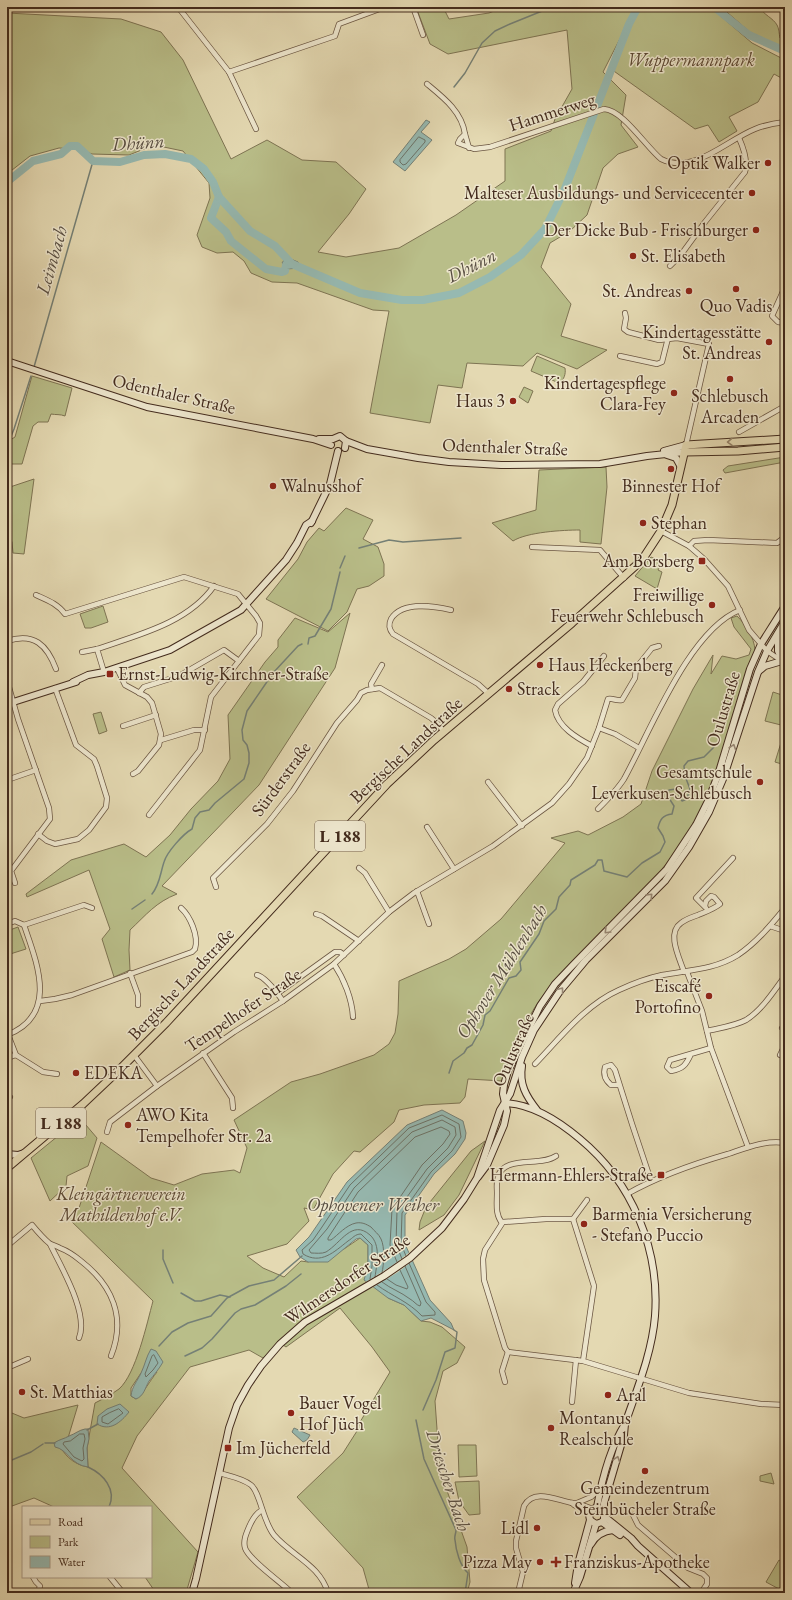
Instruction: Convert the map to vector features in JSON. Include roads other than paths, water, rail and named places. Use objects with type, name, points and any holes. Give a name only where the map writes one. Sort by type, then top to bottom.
[{"type":"main road","name":"Odenthaler Straße","points":[[7,361],[147,407],[313,439],[332,445]]},
{"type":"main road","points":[[10,703],[73,682],[88,675],[104,672],[170,650],[207,630],[238,607],[246,604],[268,581],[297,543],[306,525],[312,521],[330,484],[338,451],[344,448],[346,441],[340,436],[333,439],[332,445],[333,448],[338,451]]},
{"type":"main road","name":"Odenthaler Straße","points":[[313,439],[333,439]]},
{"type":"main road","points":[[685,448],[785,439]]},
{"type":"main road","name":"Odenthaler Straße","points":[[346,441],[363,448]]},
{"type":"main road","points":[[664,454],[676,458],[681,466],[693,455],[701,452],[785,447]]},
{"type":"main road","name":"Odenthaler Straße","points":[[344,448],[363,448],[432,460],[501,465],[600,464],[685,448]]},
{"type":"main road","points":[[685,448],[701,452]]},
{"type":"main road","name":"Odenthaler Straße","points":[[647,456],[664,454],[685,448]]},
{"type":"main road","name":"Bergische Landstraße","points":[[25,1153],[83,1104],[134,1055],[387,784],[444,732],[624,578],[642,560],[661,531],[672,504],[685,448]]},
{"type":"main road","name":"Oulustraße","points":[[505,1103],[503,1094],[508,1071],[540,1006],[555,984],[667,869],[696,825],[708,801],[718,775],[750,669],[761,644],[785,606]]},
{"type":"main road","name":"Oulustraße","points":[[505,1103],[510,1094],[534,1030],[560,991],[586,960],[665,881],[689,847],[709,812],[723,779],[758,672],[785,621]]},
{"type":"main road","points":[[758,672],[765,666],[783,662],[778,651],[779,631]]},
{"type":"main road","points":[[538,1112],[524,1092],[521,1072],[539,1022]]},
{"type":"main road","points":[[505,1103],[517,1104],[538,1112],[567,1128],[595,1151],[627,1194],[646,1236],[655,1278],[655,1316],[648,1355],[625,1424],[610,1456],[602,1486],[593,1509],[578,1564],[573,1592]]},
{"type":"main road","name":"Wilmersdorfer Straße","points":[[192,1593],[200,1564],[229,1428],[237,1405],[248,1384],[261,1366],[291,1333],[305,1322],[395,1269],[422,1247],[449,1219],[477,1178],[500,1110],[505,1103]]},
{"type":"main road","points":[[7,1154],[18,1155],[25,1153]]},
{"type":"main road","name":"L 188","points":[[10,1166],[25,1153]]},
{"type":"main road","points":[[7,1157],[10,1166]]},
{"type":"main road","points":[[573,1592],[580,1577],[586,1554],[602,1518],[624,1435],[625,1424]]},
{"type":"main road","points":[[593,1509],[613,1530],[629,1542],[638,1546]]},
{"type":"main road","points":[[590,1520],[602,1518],[631,1538],[691,1593]]},
{"type":"main road","points":[[586,1554],[597,1535],[613,1530]]},
{"type":"street","points":[[178,7],[229,72],[256,129]]},
{"type":"street","points":[[229,72],[335,36],[339,24],[385,7]]},
{"type":"street","points":[[413,7],[423,35]]},
{"type":"street","points":[[428,84],[450,105],[462,122],[469,148]]},
{"type":"street","name":"Hammerweg","points":[[469,148],[479,149],[490,147],[604,109],[616,113],[654,154],[661,159],[674,164],[692,162],[703,158],[754,129],[774,122],[785,122]]},
{"type":"street","points":[[465,134],[458,143],[469,148]]},
{"type":"street","points":[[670,266],[680,256],[745,172],[747,166],[739,138]]},
{"type":"street","points":[[785,287],[772,316],[778,322],[785,323]]},
{"type":"street","points":[[620,356],[657,364],[662,362],[668,338],[660,340],[628,332],[624,329],[626,318],[625,313]]},
{"type":"street","name":"Bergische Landstraße","points":[[668,338],[677,338],[709,344],[685,448]]},
{"type":"street","points":[[739,432],[785,406]]},
{"type":"street","points":[[661,531],[689,546],[704,558],[728,586],[749,630],[768,651],[783,662]]},
{"type":"street","points":[[689,546],[694,541],[708,540],[777,543],[785,537]]},
{"type":"street","points":[[532,547],[600,550],[624,578]]},
{"type":"street","points":[[36,595],[52,602],[62,609],[65,614],[180,577],[188,577],[238,594],[260,623],[260,630],[255,640],[212,697],[200,750],[149,815]]},
{"type":"street","points":[[82,652],[153,629],[182,615],[201,601],[214,586]]},
{"type":"street","points":[[451,610],[440,608],[405,609],[393,617],[390,623],[390,629],[393,634],[478,684],[489,694]]},
{"type":"street","points":[[598,809],[623,780],[683,669],[700,643],[725,617],[740,610]]},
{"type":"street","points":[[7,641],[24,637],[41,643],[48,651],[56,669]]},
{"type":"street","name":"Tempelhofer Straße","points":[[107,1132],[110,1122],[157,1086],[334,964],[389,912],[417,891],[493,846],[552,803],[569,784],[587,758],[599,728],[608,699],[611,698],[619,701],[622,700],[636,678],[636,668],[652,648],[659,646]]},
{"type":"street","points":[[97,648],[104,672]]},
{"type":"street","points":[[138,693],[144,687],[179,676],[224,650],[239,661]]},
{"type":"street","points":[[592,746],[572,735],[556,716],[555,710],[558,704],[594,669],[604,656]]},
{"type":"street","points":[[382,665],[371,684],[372,688],[380,688],[431,718],[444,732]]},
{"type":"street","points":[[117,668],[125,685],[150,700],[161,734],[159,745],[138,771],[133,774]]},
{"type":"street","points":[[7,680],[10,703],[36,770],[49,808],[50,819],[11,871],[15,883]]},
{"type":"street","points":[[38,834],[47,841],[55,844],[78,839],[89,830],[106,807],[107,798],[94,759],[76,745],[55,688]]},
{"type":"street","name":"Sürderstraße","points":[[216,887],[213,878],[267,824],[294,791],[337,723],[357,700],[361,693],[372,688]]},
{"type":"street","points":[[123,726],[156,715]]},
{"type":"street","points":[[599,728],[615,734],[639,748]]},
{"type":"street","points":[[161,740],[194,730],[205,730]]},
{"type":"street","points":[[7,780],[36,770]]},
{"type":"street","points":[[488,782],[522,826]]},
{"type":"street","points":[[428,827],[454,869]]},
{"type":"street","points":[[733,858],[696,898],[707,908],[680,923],[674,936],[685,972],[702,1011],[711,1048],[748,1147]]},
{"type":"street","points":[[359,868],[366,873],[389,912]]},
{"type":"street","points":[[417,891],[429,924]]},
{"type":"street","points":[[24,925],[84,905],[92,908]]},
{"type":"street","points":[[40,1001],[55,999],[72,994],[192,952],[195,949],[196,944],[194,933],[186,913],[181,908]]},
{"type":"street","points":[[535,1064],[580,1018],[602,999],[619,990],[661,975],[713,966],[737,955],[770,926],[785,908]]},
{"type":"street","points":[[316,914],[359,941]]},
{"type":"street","points":[[7,924],[16,921],[24,925],[37,961],[41,984],[40,1001],[33,1014],[23,1026],[8,1034],[16,1055],[43,1072],[57,1074]]},
{"type":"street","points":[[770,926],[785,931]]},
{"type":"street","name":"Tempelhofer Straße","points":[[278,993],[335,952],[340,952],[344,955]]},
{"type":"street","points":[[334,964],[345,984],[353,1009],[353,1017]]},
{"type":"street","points":[[130,973],[138,995],[138,1005]]},
{"type":"street","points":[[257,975],[278,993],[282,1001]]},
{"type":"street","points":[[707,1031],[730,1026],[745,1020],[759,1008],[785,976]]},
{"type":"street","points":[[780,1055],[785,1045]]},
{"type":"street","points":[[691,1054],[683,1068],[671,1070],[667,1067],[670,1060],[711,1048]]},
{"type":"street","points":[[203,1053],[232,1098],[233,1108]]},
{"type":"street","points":[[7,1060],[16,1055]]},
{"type":"street","points":[[134,1055],[157,1086]]},
{"type":"street","points":[[619,1085],[651,1181]]},
{"type":"street","points":[[627,1194],[651,1181],[695,1164],[764,1143],[785,1143]]},
{"type":"street","points":[[502,1223],[497,1211],[497,1178],[502,1170],[510,1165],[549,1160],[556,1156]]},
{"type":"street","points":[[573,1219],[587,1200]]},
{"type":"street","points":[[502,1223],[546,1218],[573,1219]]},
{"type":"street","points":[[573,1219],[594,1286],[583,1361]]},
{"type":"street","points":[[502,1223],[485,1250],[483,1259],[484,1280],[505,1348],[508,1352],[583,1361],[640,1379],[703,1396],[762,1404],[785,1405]]},
{"type":"street","points":[[7,1246],[32,1225],[50,1244],[72,1289],[79,1312],[81,1330],[79,1338]]},
{"type":"street","points":[[50,1244],[81,1260],[99,1278],[112,1298],[116,1311],[118,1332],[111,1356]]},
{"type":"street","points":[[505,1382],[502,1371],[508,1352]]},
{"type":"street","points":[[7,1368],[28,1359]]},
{"type":"street","points":[[572,1402],[576,1360]]},
{"type":"street","points":[[219,1473],[246,1481],[250,1484],[256,1492],[268,1525],[275,1535],[314,1569],[325,1584],[328,1593]]},
{"type":"street","points":[[575,1503],[591,1497],[602,1486]]},
{"type":"street","points":[[518,1593],[523,1572],[516,1548],[516,1541],[526,1502],[534,1496],[541,1496],[575,1503],[593,1509]]},
{"type":"street","points":[[262,1510],[254,1517],[246,1533],[244,1540],[245,1549],[250,1557],[292,1593]]},
{"type":"street","points":[[633,1515],[638,1524],[688,1568],[700,1572],[705,1576],[707,1584],[701,1593]]},
{"type":"street","points":[[34,1578],[40,1586],[38,1593]]},
{"type":"street","points":[[111,1578],[123,1593]]},
{"type":"water","points":[[426,120],[430,122],[421,132],[432,140],[405,171],[393,162]]},
{"type":"water","points":[[286,257],[298,262],[301,268],[286,269],[286,265],[282,263]]},
{"type":"water","name":"Ophovener Weiher","points":[[442,1110],[463,1121],[466,1133],[465,1139],[455,1154],[434,1174],[405,1215],[405,1244],[430,1300],[451,1323],[454,1330],[431,1318],[421,1321],[404,1305],[388,1298],[364,1280],[368,1266],[368,1245],[360,1238],[356,1239],[328,1262],[308,1262],[300,1257],[296,1250],[309,1237],[347,1182],[407,1125]]},
{"type":"water","points":[[151,1349],[156,1351],[163,1362],[149,1381],[143,1394],[136,1399],[131,1396],[132,1389],[141,1373]]},
{"type":"water","points":[[120,1404],[129,1412],[119,1422],[115,1425],[106,1427],[97,1424],[98,1416],[107,1409]]},
{"type":"water","points":[[294,1428],[310,1435],[307,1440],[303,1442],[292,1432]]},
{"type":"water","points":[[88,1429],[89,1439],[87,1448],[88,1467],[77,1463],[59,1448],[55,1447],[54,1443]]},
{"type":"waterway","points":[[454,87],[465,73],[482,43],[495,31],[552,7]]},
{"type":"waterway","name":"Dhünn","points":[[7,182],[33,161],[61,154],[70,146],[77,146],[93,161],[120,162],[144,155],[165,154],[191,159],[204,169],[213,182],[219,197],[211,218],[226,232],[231,241],[266,269],[282,272],[285,271],[286,265],[292,264],[360,293],[402,300],[423,300],[459,293],[490,277],[521,255],[545,229],[564,191],[629,24],[638,7]]},
{"type":"waterway","name":"Dhünn","points":[[714,7],[749,35],[785,51]]},
{"type":"waterway","name":"Leimbach","points":[[34,367],[93,161]]},
{"type":"waterway","name":"Dhünn","points":[[219,197],[250,231],[275,246],[292,264]]},
{"type":"waterway","name":"Leimbach","points":[[7,439],[10,439],[14,429],[31,376]]},
{"type":"waterway","points":[[359,548],[389,540],[403,542],[461,538]]},
{"type":"waterway","points":[[340,568],[345,556]]},
{"type":"waterway","points":[[308,644],[309,638],[315,636],[331,609],[340,572]]},
{"type":"waterway","points":[[152,894],[158,883],[168,853],[184,835],[192,829],[195,818],[200,812],[209,810],[215,803],[244,779],[249,763],[249,753],[247,745],[243,740],[242,730],[247,711],[273,673],[298,646],[302,644]]},
{"type":"waterway","name":"Ophover Mühlenbach","points":[[449,1073],[453,1061],[472,1045],[483,1025],[485,1015],[490,1011],[509,978],[516,976],[521,970],[520,962],[539,934],[544,921],[556,909],[559,897],[570,885],[571,880],[595,865],[598,860],[602,860],[604,871],[627,877],[642,863],[660,852],[665,842],[658,828],[664,816],[672,814],[674,806],[667,795],[669,790],[676,789],[682,801],[687,799],[690,789],[685,776],[684,766],[688,761],[704,757],[714,747]]},
{"type":"waterway","points":[[132,909],[145,900]]},
{"type":"waterway","points":[[163,1250],[163,1259],[173,1283]]},
{"type":"waterway","name":"Ophover Mühlenbach","points":[[159,1346],[172,1332],[188,1323],[211,1316],[227,1298],[249,1286],[274,1280],[302,1256]]},
{"type":"waterway","points":[[185,1356],[202,1348],[235,1313],[241,1309],[255,1305],[286,1286],[301,1274]]},
{"type":"waterway","points":[[181,1293],[195,1301],[201,1301],[220,1295],[230,1297]]},
{"type":"waterway","name":"Driescher Bach","points":[[423,1410],[436,1380],[445,1352],[455,1348],[457,1332],[454,1330]]},
{"type":"waterway","name":"Driescher Bach","points":[[416,1420],[424,1459],[456,1530],[455,1539],[457,1553],[468,1573],[465,1593]]},
{"type":"waterway","points":[[87,1430],[98,1424]]},
{"type":"waterway","name":"Ophover Mühlenbach","points":[[45,1443],[55,1443]]},
{"type":"waterway","name":"Ophover Mühlenbach","points":[[7,1462],[31,1452],[43,1444]]},
{"type":"waterway","points":[[88,1467],[99,1474],[110,1488],[111,1500],[109,1506]]},
{"type":"place","name":"Optik Walker","points":[[768,163]]},
{"type":"place","name":"Malteser Ausbildungs- und Servicecenter","points":[[752,193]]},
{"type":"place","name":"Der Dicke Bub - Frischburger","points":[[756,230]]},
{"type":"place","name":"St. Elisabeth","points":[[633,256]]},
{"type":"place","name":"Quo Vadis","points":[[736,289]]},
{"type":"place","name":"St. Andreas","points":[[689,291]]},
{"type":"place","name":"Kindertagesstätte St. Andreas","points":[[769,342]]},
{"type":"place","name":"Schlebusch Arcaden","points":[[730,379]]},
{"type":"place","name":"Kindertagespflege Clara-Fey","points":[[674,393]]},
{"type":"place","name":"Haus 3","points":[[513,401]]},
{"type":"place","name":"Binnester Hof","points":[[671,469]]},
{"type":"place","name":"Walnusshof","points":[[273,486]]},
{"type":"place","name":"Stephan","points":[[643,523]]},
{"type":"place","name":"Am Borsberg","points":[[702,561]]},
{"type":"place","name":"Freiwillige Feuerwehr Schlebusch","points":[[712,605]]},
{"type":"place","name":"Haus Heckenberg","points":[[540,665]]},
{"type":"place","name":"Ernst-Ludwig-Kirchner-Straße","points":[[110,674]]},
{"type":"place","name":"Strack","points":[[509,689]]},
{"type":"place","name":"Gesamtschule Leverkusen-Schlebusch","points":[[760,782]]},
{"type":"place","name":"Eiscafé Portofino","points":[[709,996]]},
{"type":"place","name":"EDEKA","points":[[76,1073]]},
{"type":"place","name":"AWO Kita Tempelhofer Str. 2a","points":[[128,1125]]},
{"type":"place","name":"Hermann-Ehlers-Straße","points":[[661,1175]]},
{"type":"place","name":"Barmenia Versicherung - Stefano Puccio","points":[[584,1224]]},
{"type":"place","name":"St. Matthias","points":[[22,1392]]},
{"type":"place","name":"Aral","points":[[608,1395]]},
{"type":"place","name":"Bauer Vogel Hof Jüch","points":[[291,1413]]},
{"type":"place","name":"Montanus Realschule","points":[[551,1428]]},
{"type":"place","name":"Im Jücherfeld","points":[[228,1448]]},
{"type":"place","name":"Gemeindezentrum Steinbücheler Straße","points":[[645,1471]]},
{"type":"place","name":"Lidl","points":[[537,1528]]},
{"type":"place","name":"Pizza May","points":[[540,1562]]},
{"type":"place","name":"Franziskus-Apotheke","points":[[556,1562]]},
{"type":"park label","name":"Wuppermannpark","points":[[691,60]]},
{"type":"park label","name":"Kleingärtnerverein Mathildenhof e.V.","points":[[121,1204]]}]
